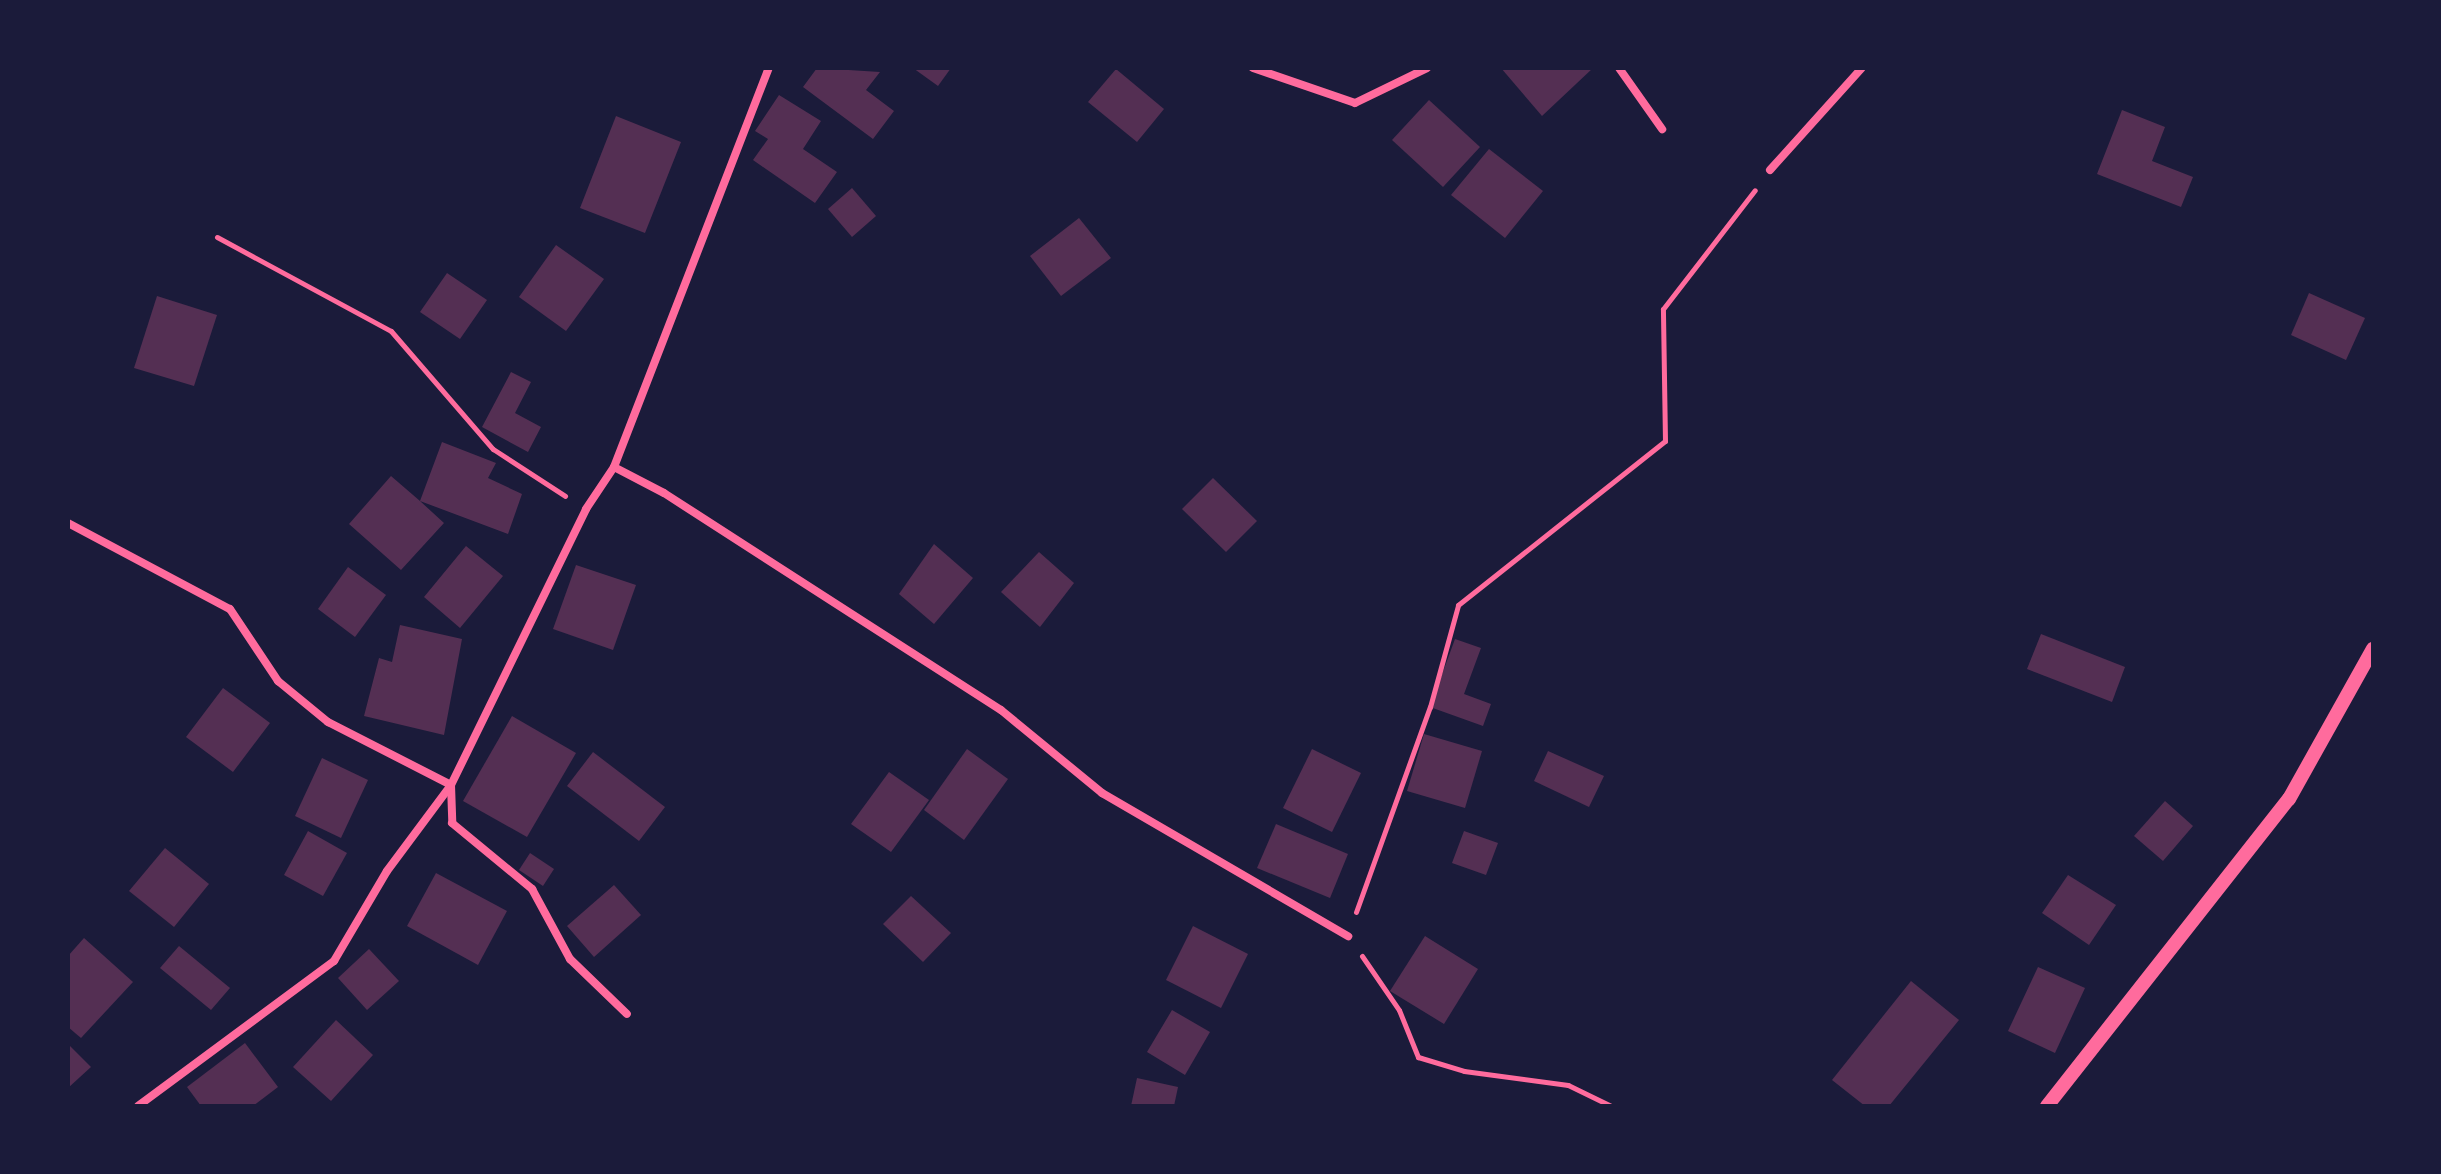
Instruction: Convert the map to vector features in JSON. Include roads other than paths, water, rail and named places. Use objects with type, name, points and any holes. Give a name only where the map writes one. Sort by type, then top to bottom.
[{"type":"street","points":[[138,1106],[334,961],[387,871],[451,785],[586,509],[614,467],[769,68]]},
{"type":"street","points":[[1253,68],[1355,103],[1427,68]]},
{"type":"street","points":[[1619,68],[1662,129]]},
{"type":"street","points":[[1770,170],[1862,68]]},
{"type":"street","points":[[614,467],[664,493],[1001,710],[1102,793],[1348,936]]},
{"type":"street","points":[[68,523],[230,609],[278,681],[328,722],[451,785]]},
{"type":"street","points":[[2047,1106],[2289,799],[2373,649]]},
{"type":"street","points":[[451,785],[452,823],[532,889],[570,959],[627,1014]]}]
